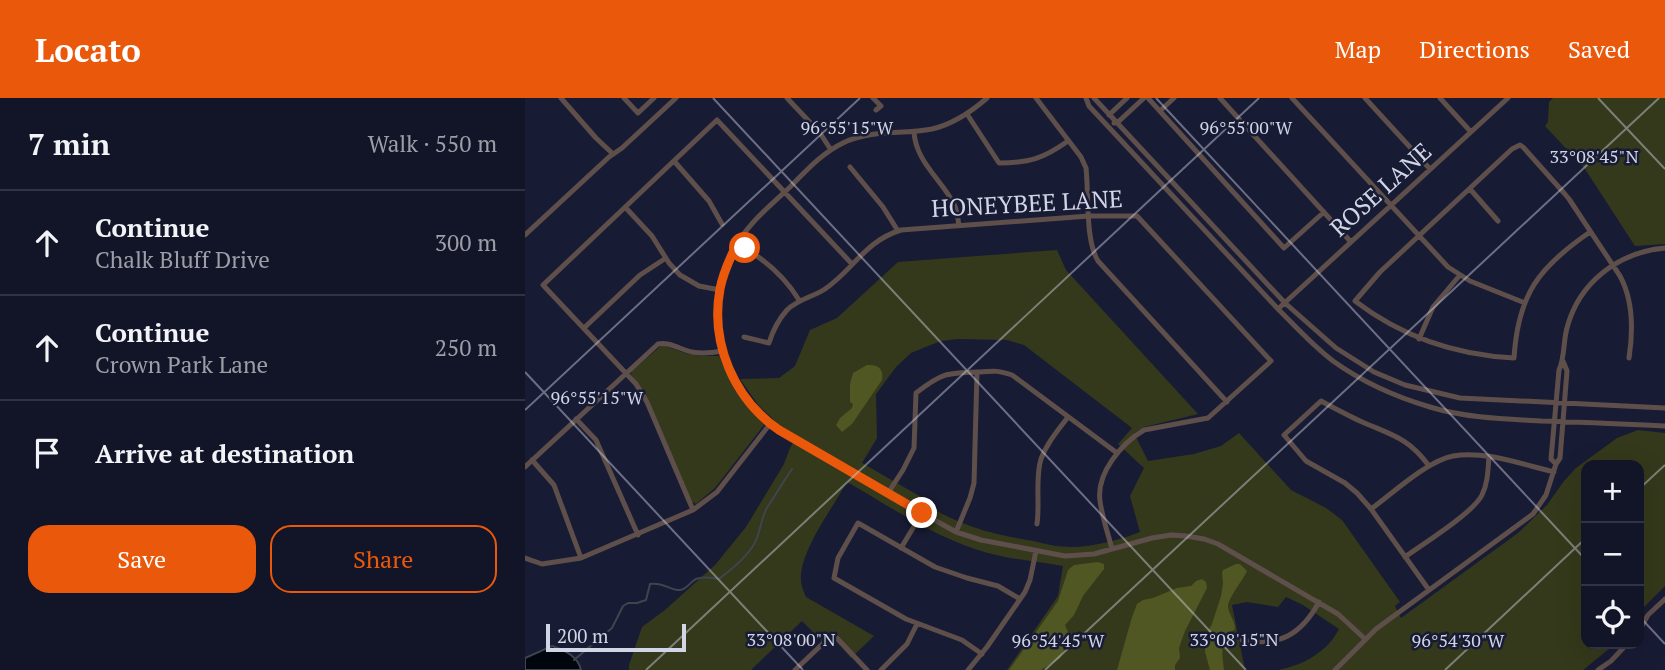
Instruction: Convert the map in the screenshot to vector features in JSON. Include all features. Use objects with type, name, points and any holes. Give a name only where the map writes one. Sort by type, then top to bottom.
[{"type":"street","points":[[561,98],[613,154]]},
{"type":"street","points":[[624,98],[638,113],[654,98]]},
{"type":"street","points":[[525,235],[676,98]]},
{"type":"street","points":[[787,98],[820,133],[831,150]]},
{"type":"street","points":[[873,98],[881,106],[876,110]]},
{"type":"street","points":[[988,98],[967,114],[946,125],[863,136],[842,143],[753,222],[737,244],[727,265],[717,310],[722,351],[740,390],[770,424],[956,531],[981,540],[1065,556],[1112,549],[1171,535],[1204,539],[1218,544],[1319,602],[1338,614],[1365,639]]},
{"type":"street","points":[[1036,98],[1081,157],[1086,168],[1090,241],[1098,261],[1227,402],[1208,418],[1145,430],[1117,453],[1103,476],[1099,499],[1112,549]]},
{"type":"street","points":[[1086,98],[1089,106],[1278,309],[1333,360],[1361,378],[1399,396],[1459,413],[1494,418],[1665,426]]},
{"type":"street","points":[[1094,98],[1285,303],[1336,348],[1374,372],[1405,385],[1460,398],[1665,408]]},
{"type":"street","points":[[1107,124],[1109,114],[1126,98]]},
{"type":"street","points":[[1107,124],[1117,123],[1146,98],[1284,248],[1324,212]]},
{"type":"street","points":[[1160,111],[1174,98]]},
{"type":"street","points":[[1220,98],[1350,242]]},
{"type":"street","points":[[1292,98],[1442,262],[1460,275],[1525,303]]},
{"type":"street","points":[[1365,98],[1430,169]]},
{"type":"street","points":[[1440,98],[1471,132]]},
{"type":"street","name":"ROSE LANE","points":[[1278,309],[1508,98]]},
{"type":"street","points":[[967,114],[999,163],[1044,157],[1068,141]]},
{"type":"street","points":[[693,510],[647,402],[636,384],[543,285],[717,120],[852,264]]},
{"type":"street","points":[[914,131],[916,146],[954,205],[959,226]]},
{"type":"street","points":[[1590,232],[1549,264],[1535,283],[1517,327],[1514,358],[1463,352],[1419,338],[1381,320],[1355,302],[1375,276],[1520,145],[1559,186],[1590,232],[1625,285],[1631,345],[1629,358]]},
{"type":"street","points":[[674,161],[709,201],[722,223]]},
{"type":"street","points":[[851,167],[883,207],[898,231]]},
{"type":"street","points":[[1470,189],[1498,221]]},
{"type":"street","points":[[625,207],[652,236],[676,271],[704,288],[720,290]]},
{"type":"street","name":"HONEYBEE LANE","points":[[744,337],[769,343],[775,327],[789,308],[799,300],[828,287],[880,239],[898,231],[1089,216],[1137,216],[1271,361],[1227,402]]},
{"type":"street","points":[[737,244],[778,273],[792,287],[799,300]]},
{"type":"street","points":[[1556,464],[1551,459],[1559,370],[1563,361],[1566,333],[1576,304],[1594,279],[1612,265],[1637,253],[1665,248]]},
{"type":"street","points":[[584,328],[640,275],[666,258]]},
{"type":"street","points":[[1419,338],[1433,307],[1460,275]]},
{"type":"street","points":[[525,467],[661,342],[695,353],[722,351]]},
{"type":"street","points":[[1335,670],[1365,639],[1397,612],[1533,514],[1546,495],[1560,458],[1567,371],[1563,361]]},
{"type":"street","points":[[888,493],[914,448],[916,393],[931,381],[958,371],[996,370],[1012,374],[1117,453]]},
{"type":"street","points":[[956,531],[974,483],[977,372]]},
{"type":"street","points":[[1429,466],[1417,450],[1399,437],[1357,420],[1321,401],[1284,435],[1306,461],[1357,493],[1429,590]]},
{"type":"street","points":[[1037,524],[1040,461],[1047,445],[1068,417]]},
{"type":"street","points":[[576,419],[596,440],[638,535]]},
{"type":"street","points":[[525,558],[542,564],[581,558],[693,510],[717,492],[770,424]]},
{"type":"street","points":[[1371,509],[1429,466],[1452,456],[1489,456],[1554,472]]},
{"type":"street","points":[[1405,557],[1470,510],[1482,496],[1487,480],[1489,456]]},
{"type":"street","points":[[532,460],[554,485],[581,558]]},
{"type":"street","points":[[901,548],[922,513]]},
{"type":"street","points":[[982,654],[962,640],[916,624],[834,578],[838,558],[858,523],[946,571],[998,586],[1020,600]]},
{"type":"street","points":[[968,670],[1020,600],[1030,580],[1036,551]]},
{"type":"street","points":[[1644,622],[1665,599]]},
{"type":"street","points":[[1242,640],[1258,643],[1288,637],[1305,624],[1319,602]]},
{"type":"street","points":[[881,670],[903,649],[916,624]]},
{"type":"street","points":[[795,670],[833,634],[867,670]]},
{"type":"street","points":[[1598,670],[1622,649]]},
{"type":"green space","points":[[1553,98],[1665,98],[1665,244],[1635,246],[1585,169],[1545,126],[1548,122],[1549,102]]},
{"type":"green space","points":[[1057,250],[1066,270],[1198,414],[1144,427],[1134,433],[1148,461],[1194,454],[1221,446],[1239,433],[1291,490],[1326,508],[1342,520],[1400,602],[1395,606],[1401,618],[1518,533],[1547,505],[1564,481],[1581,464],[1581,649],[1609,649],[1583,670],[1278,670],[1297,665],[1314,656],[1328,644],[1339,629],[1286,597],[1278,607],[1247,602],[1232,605],[1245,670],[1007,670],[1058,596],[1063,566],[999,556],[961,544],[847,482],[807,552],[801,578],[806,597],[874,636],[851,658],[834,639],[825,644],[802,621],[751,670],[629,670],[642,627],[715,565],[746,527],[784,464],[797,436],[778,424],[759,406],[740,379],[779,378],[795,366],[810,330],[837,318],[898,262]],"holes":[[[958,339],[1007,340],[1024,345],[1132,428],[1118,444],[1144,468],[1130,496],[1140,532],[1089,546],[1071,547],[991,532],[940,513],[926,505],[928,501],[862,463],[877,438],[876,394],[896,367],[911,353],[941,341]]]},
{"type":"green space","points":[[662,345],[688,354],[719,356],[736,392],[764,425],[715,488],[696,504],[691,501],[650,403],[631,374]]},
{"type":"green space","points":[[867,365],[879,368],[882,380],[852,424],[842,432],[836,425],[852,408],[850,384],[853,373]]},
{"type":"green space","points":[[1638,430],[1665,433],[1665,586],[1644,607],[1644,460],[1587,460],[1617,438]]},
{"type":"green space","points":[[1098,562],[1104,564],[1104,569],[1065,625],[1069,634],[1068,641],[1060,658],[1041,670],[1009,670],[1058,601],[1068,570],[1074,565]]},
{"type":"green space","points":[[1240,564],[1247,571],[1228,607],[1235,629],[1224,642],[1224,670],[1210,670],[1205,652],[1206,635],[1221,596],[1223,570]]},
{"type":"green space","points":[[1202,579],[1207,588],[1185,631],[1175,670],[1117,670],[1137,604],[1177,588],[1191,586]]},
{"type":"shaded area","points":[[552,646],[574,657],[581,670],[525,670],[525,658]]},
{"type":"waterway","points":[[574,660],[612,628],[623,606],[646,600],[650,584],[680,590],[699,578],[719,579],[736,565],[754,544],[766,510],[792,469]]},
{"type":"route","points":[[745,248],[737,244],[727,265],[717,310],[722,351],[740,390],[770,424],[922,513]]}]
